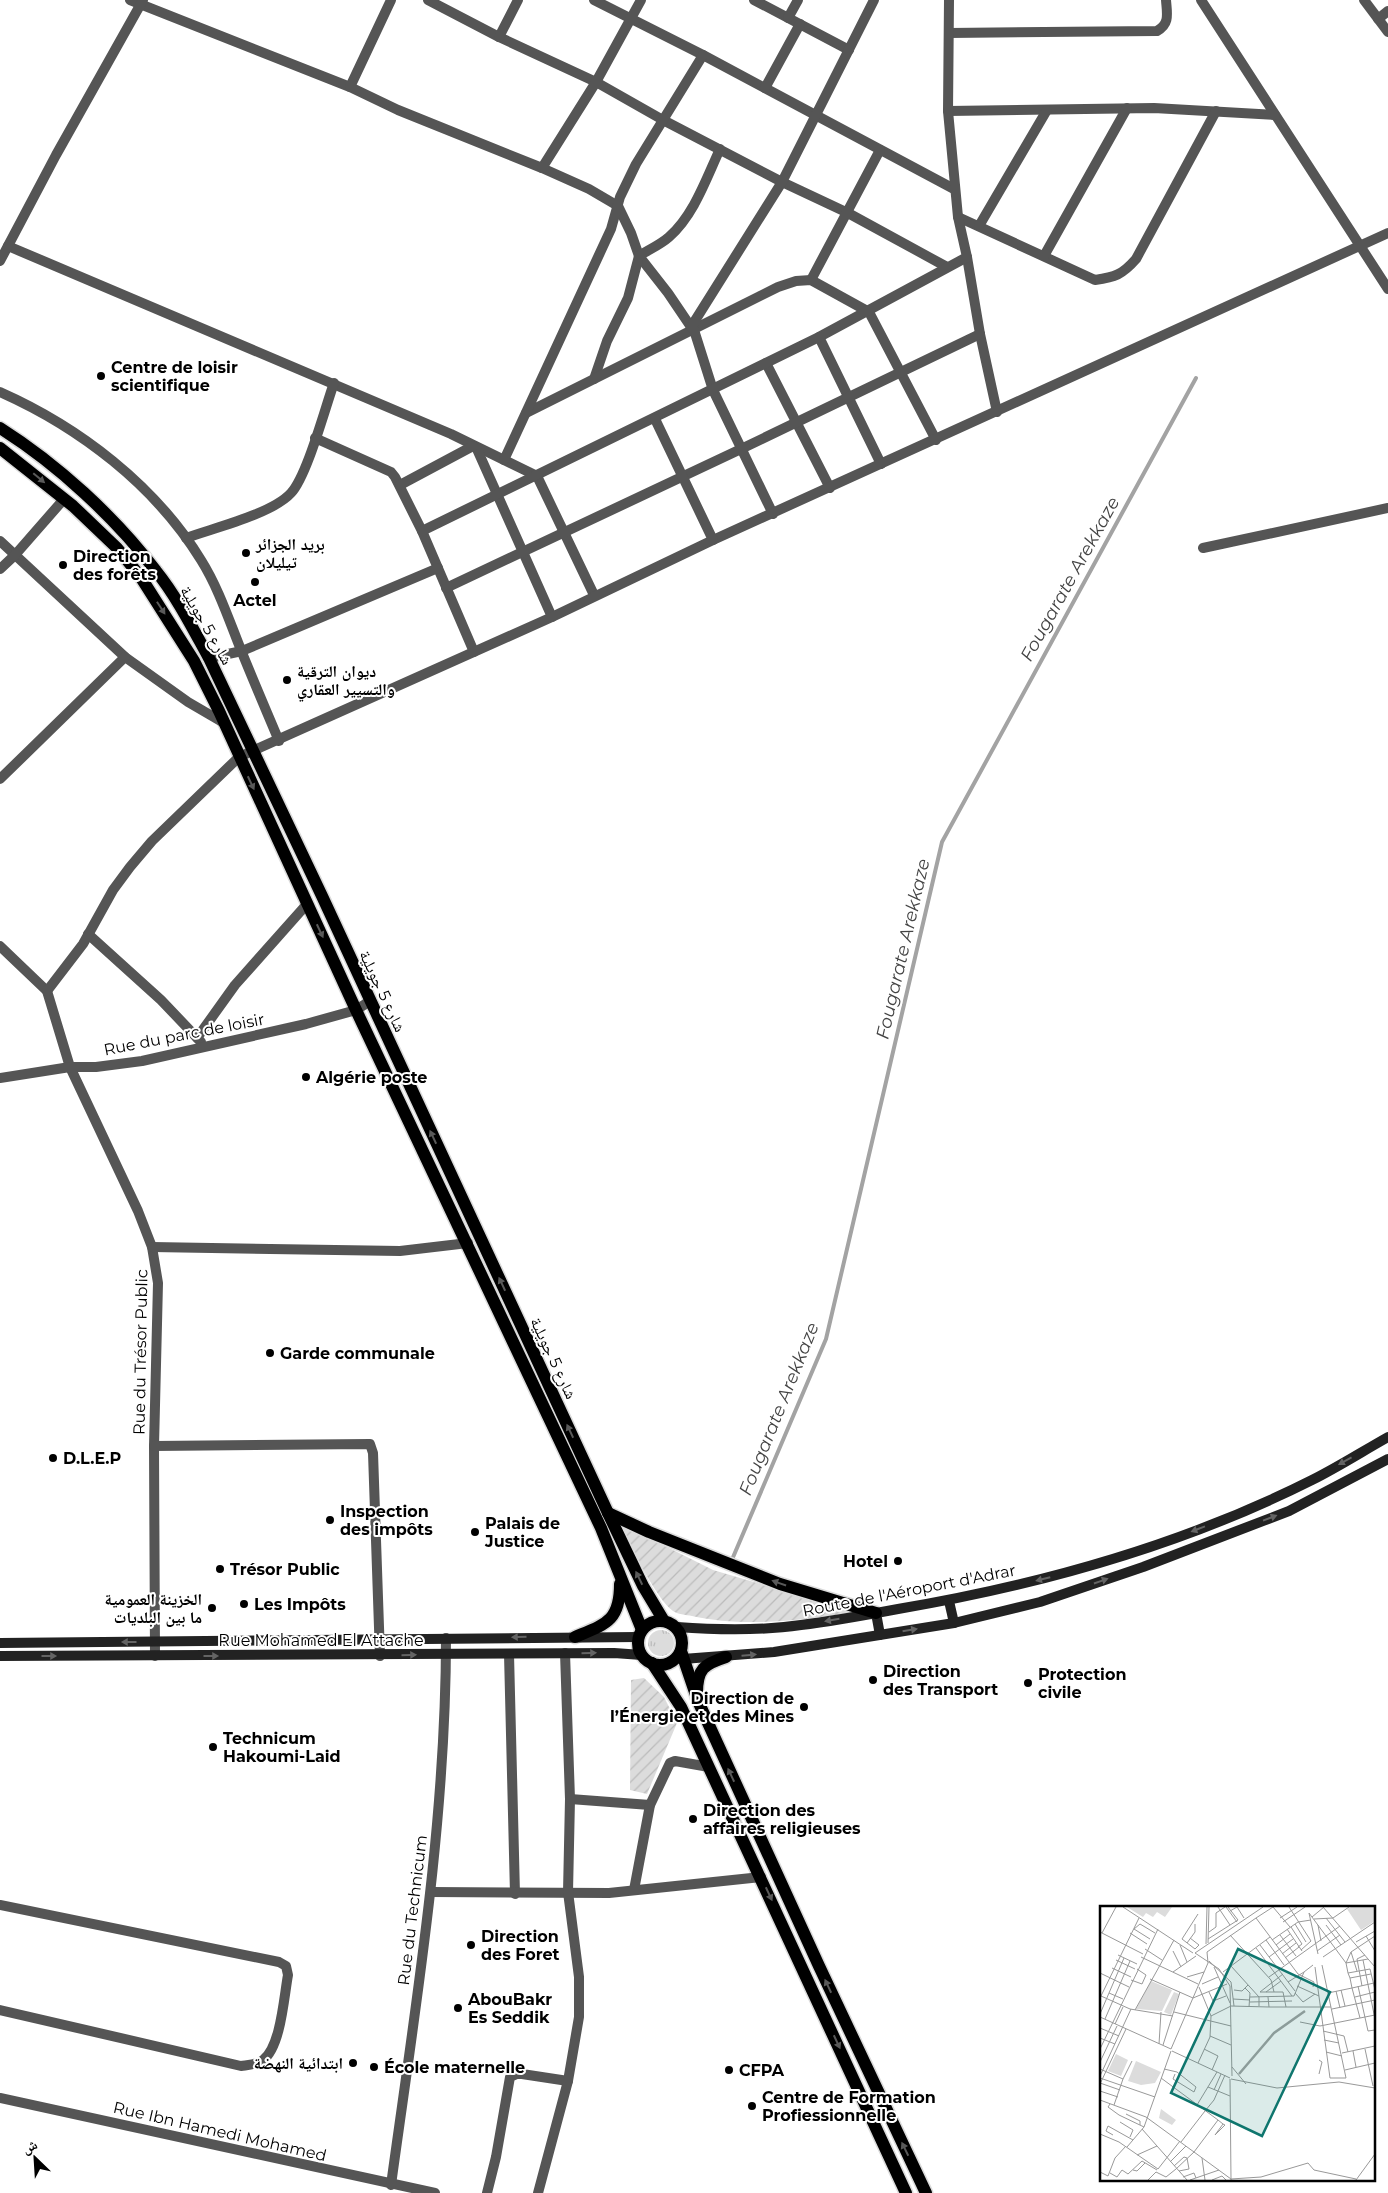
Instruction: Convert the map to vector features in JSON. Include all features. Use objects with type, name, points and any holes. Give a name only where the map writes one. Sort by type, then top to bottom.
[{"type":"main road","name":"شارع 5 جويلية","points":[[0,428],[69,480],[110,517],[157,571],[209,658],[608,1513],[643,1586],[664,1621]]},
{"type":"main road","name":"شارع 5 جويلية","points":[[0,448],[64,500],[117,548],[140,576],[194,661],[356,1010],[468,1243],[601,1528],[640,1634]]},
{"type":"main road","points":[[500,1314],[513,1308]]},
{"type":"main road","name":"Route de l'Aéroport d'Adrar","points":[[677,1627],[714,1630],[801,1626],[949,1601],[1067,1573],[1139,1550],[1252,1507],[1312,1479],[1388,1437]]},
{"type":"main road","points":[[652,1664],[659,1665],[679,1657],[726,1657],[774,1652],[954,1623],[1040,1602],[1142,1567],[1289,1511],[1388,1458]]},
{"type":"main road","points":[[608,1513],[649,1532],[780,1584],[876,1613],[880,1635]]},
{"type":"main road","points":[[575,1636],[598,1626],[615,1614],[620,1600],[620,1577]]},
{"type":"main road","points":[[949,1601],[954,1623]]},
{"type":"main road","points":[[906,2193],[681,1707],[652,1664],[642,1655],[640,1634],[651,1622],[664,1621],[677,1627],[683,1640],[679,1657],[698,1701],[818,1966],[926,2193]]},
{"type":"main road","name":"Rue Mohamed El Attache","points":[[0,1642],[155,1642],[640,1634]]},
{"type":"main road","points":[[80,1656],[81,1642]]},
{"type":"main road","name":"Rue Mohamed El Attache","points":[[0,1656],[380,1656],[565,1653],[642,1655]]},
{"type":"main road","points":[[698,1701],[700,1672],[710,1662],[726,1657]]},
{"type":"street","points":[[130,0],[142,2],[350,87],[398,110],[542,168],[589,189],[618,206],[631,233],[639,256],[693,329],[713,390],[773,514]]},
{"type":"street","points":[[350,87],[391,0]]},
{"type":"street","points":[[428,0],[499,37],[596,82],[663,120],[782,182],[848,213],[947,267]]},
{"type":"street","points":[[499,37],[518,0]]},
{"type":"street","points":[[594,0],[703,55],[954,189]]},
{"type":"street","points":[[542,168],[596,82],[642,0]]},
{"type":"street","points":[[754,0],[849,50]]},
{"type":"street","points":[[788,18],[798,0]]},
{"type":"street","points":[[693,329],[782,182],[874,0]]},
{"type":"street","points":[[949,0],[948,111],[954,189],[980,334],[997,412]]},
{"type":"street","points":[[949,33],[1156,31],[1164,27],[1168,19],[1166,0]]},
{"type":"street","points":[[1201,0],[1388,290]]},
{"type":"street","points":[[1364,0],[1388,32]]},
{"type":"street","points":[[0,262],[56,155],[142,2]]},
{"type":"street","points":[[1378,19],[1388,11]]},
{"type":"street","points":[[765,88],[800,24]]},
{"type":"street","points":[[504,460],[611,230],[618,206],[636,164],[703,55]]},
{"type":"street","points":[[948,111],[1127,108],[1275,115]]},
{"type":"street","points":[[1044,256],[1127,108]]},
{"type":"street","points":[[979,226],[1048,110]]},
{"type":"street","points":[[958,217],[1095,280],[1112,278],[1125,272],[1136,259],[1216,111]]},
{"type":"street","points":[[594,379],[607,341],[628,298],[639,256],[668,238],[681,224],[695,202],[720,149]]},
{"type":"street","points":[[811,280],[880,150]]},
{"type":"street","points":[[0,946],[47,991],[88,934],[113,890],[152,841],[239,757],[279,741],[552,617],[594,595],[713,540],[1388,233]]},
{"type":"street","points":[[8,246],[334,383],[451,434],[537,476],[594,595]]},
{"type":"street","points":[[422,532],[819,337],[967,257]]},
{"type":"street","points":[[526,413],[778,287],[796,281],[811,280],[868,312],[936,440]]},
{"type":"street","points":[[446,588],[683,477],[980,334]]},
{"type":"street","points":[[819,337],[882,464]]},
{"type":"street","points":[[766,363],[830,488]]},
{"type":"street","points":[[186,538],[276,505],[291,494],[302,476],[334,383]]},
{"type":"street","points":[[0,392],[55,421],[101,452],[147,493],[186,538],[202,561],[279,741]]},
{"type":"street","points":[[655,419],[713,540]]},
{"type":"street","points":[[315,438],[391,472],[400,485],[422,532],[474,652]]},
{"type":"street","points":[[400,485],[475,446]]},
{"type":"street","points":[[475,446],[498,493],[522,553],[552,617]]},
{"type":"street","points":[[0,569],[64,500]]},
{"type":"street","points":[[1202,548],[1388,508]]},
{"type":"street","points":[[0,541],[125,658],[188,702],[224,723]]},
{"type":"street","points":[[209,658],[242,651],[438,568]]},
{"type":"street","points":[[0,779],[125,658]]},
{"type":"street","points":[[197,1038],[235,985],[307,904]]},
{"type":"street","points":[[88,934],[161,1000],[206,1047]]},
{"type":"street","name":"Rue du Trésor Public","points":[[47,991],[70,1067],[138,1211],[152,1247],[158,1283],[154,1446],[155,1656]]},
{"type":"street","name":"Rue du parc de loisir","points":[[0,1078],[70,1067],[96,1067],[142,1061],[306,1024],[356,1010],[370,1001]]},
{"type":"street","points":[[152,1247],[400,1251],[468,1243]]},
{"type":"street","points":[[154,1446],[370,1444],[373,1453],[380,1656]]},
{"type":"street","name":"Rue du Technicum","points":[[391,2185],[431,1892],[437,1832],[446,1638]]},
{"type":"street","points":[[538,2193],[568,2081],[579,2017],[579,1977],[568,1892],[570,1799],[565,1653]]},
{"type":"street","points":[[509,1654],[515,1894]]},
{"type":"street","points":[[634,1890],[650,1805],[672,1761],[710,1767]]},
{"type":"street","points":[[570,1799],[650,1805]]},
{"type":"street","points":[[431,1892],[515,1894],[634,1890],[761,1877]]},
{"type":"street","points":[[0,1905],[279,1962],[286,1966],[288,1975],[275,2042],[268,2055],[257,2064],[241,2066],[0,2010]]},
{"type":"street","points":[[487,2193],[496,2157],[510,2077],[522,2074],[568,2081]]},
{"type":"street","name":"Rue Ibn Hamedi Mohamed","points":[[0,2098],[434,2193]]},
{"type":"green space","points":[[619,1523],[713,1570],[856,1612],[774,1622],[732,1622],[677,1613],[666,1605],[651,1583]]},
{"type":"green space","points":[[661,1630],[670,1634],[674,1643],[670,1652],[661,1656],[652,1652],[648,1643],[652,1634]]},
{"type":"green space","points":[[644,1678],[664,1697],[677,1723],[647,1794],[630,1790],[631,1680]]},
{"type":"waterway","name":"Fougarate Arekkaze","points":[[731,1562],[826,1339],[942,842],[1196,378]]},
{"type":"place","name":"Centre de loisir scientifique","points":[[101,376]]},
{"type":"place","name":"بريد الجزائر تيليلان","points":[[246,553]]},
{"type":"place","name":"Direction des forêts","points":[[63,565]]},
{"type":"place","name":"Actel","points":[[255,582]]},
{"type":"place","name":"ديوان الترقية والتسيير العقاري","points":[[287,680]]},
{"type":"place","name":"Algérie poste","points":[[306,1077]]},
{"type":"place","name":"Garde communale","points":[[270,1353]]},
{"type":"place","name":"D.L.E.P","points":[[53,1458]]},
{"type":"place","name":"Inspection des impôts","points":[[330,1520]]},
{"type":"place","name":"Palais de Justice","points":[[475,1532]]},
{"type":"place","name":"Hotel","points":[[898,1561]]},
{"type":"place","name":"Trésor Public","points":[[220,1569]]},
{"type":"place","name":"Les Impôts","points":[[244,1604]]},
{"type":"place","name":"الخزينة العمومية ما بين البلديات","points":[[212,1608]]},
{"type":"place","name":"Direction des Transport","points":[[873,1680]]},
{"type":"place","name":"Protection civile","points":[[1028,1683]]},
{"type":"place","name":"Direction de l’Énergie et des Mines","points":[[804,1707]]},
{"type":"place","name":"Technicum Hakoumi-Laid","points":[[213,1747]]},
{"type":"place","name":"Direction des affaires religieuses","points":[[693,1819]]},
{"type":"place","name":"Direction des Foret","points":[[471,1945]]},
{"type":"place","name":"AbouBakr Es Seddik","points":[[458,2008]]},
{"type":"place","name":"ابتدائية النهضة","points":[[353,2063]]},
{"type":"place","name":"École maternelle","points":[[374,2067]]},
{"type":"place","name":"CFPA","points":[[729,2070]]},
{"type":"place","name":"Centre de Formation Profiessionnelle","points":[[752,2106]]}]
